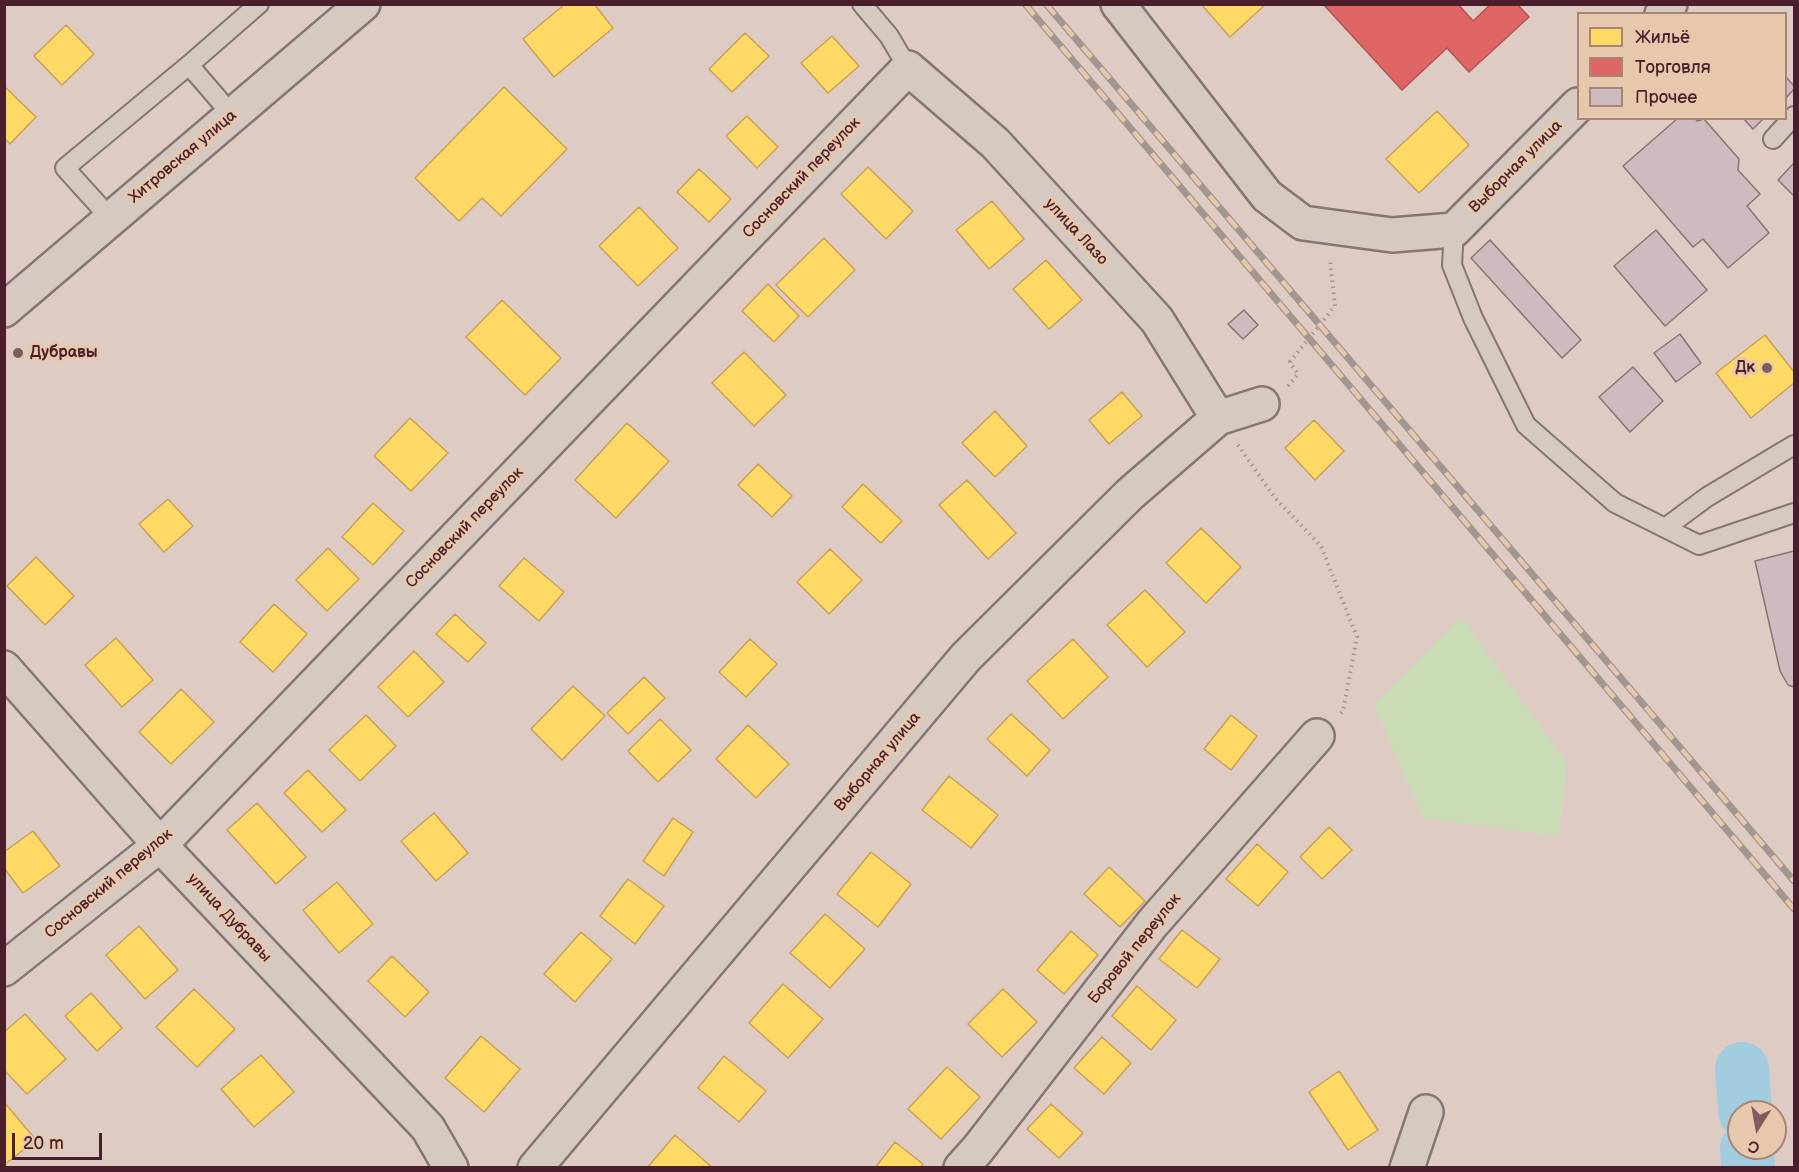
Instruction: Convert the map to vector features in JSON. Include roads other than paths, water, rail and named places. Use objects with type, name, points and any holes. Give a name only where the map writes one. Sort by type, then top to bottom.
[{"type":"street","name":"Хитровская улица","points":[[4,310],[363,4]]},
{"type":"street","points":[[1118,4],[1267,196],[1303,223],[1392,235],[1454,230]]},
{"type":"street","name":"улица Лазо","points":[[908,68],[995,143],[1157,320],[1218,418]]},
{"type":"street","name":"Сосновский переулок","points":[[4,969],[160,845],[908,68]]},
{"type":"street","name":"Выборная улица","points":[[1454,230],[1577,106]]},
{"type":"street","name":"Выборная улица","points":[[535,1167],[966,657],[1130,494],[1218,418],[1262,404]]},
{"type":"street","name":"улица Дубравы","points":[[4,668],[160,845],[428,1128],[451,1167]]},
{"type":"street","name":"Боровой переулок","points":[[961,1167],[978,1149],[1152,924],[1317,736]]},
{"type":"street","points":[[1407,1167],[1426,1112]]},
{"type":"lane","points":[[111,219],[64,168],[259,4]]},
{"type":"lane","points":[[862,4],[889,36],[908,68]]},
{"type":"lane","points":[[189,65],[232,116]]},
{"type":"lane","points":[[1773,140],[1794,116]]},
{"type":"lane","points":[[1454,230],[1452,265],[1473,318],[1526,425],[1615,503],[1699,545],[1794,513]]},
{"type":"lane","points":[[1665,528],[1707,497],[1794,445]]},
{"type":"waterway","points":[[1742,1069],[1744,1100]]},
{"type":"waterway","points":[[1748,1160],[1748,1168]]},
{"type":"railway","points":[[1025,4],[1794,909]]},
{"type":"railway","points":[[1046,4],[1794,881]]},
{"type":"place","name":"Дубравы","points":[[18,353]]},
{"type":"place","name":"Дк","points":[[1767,368]]}]
